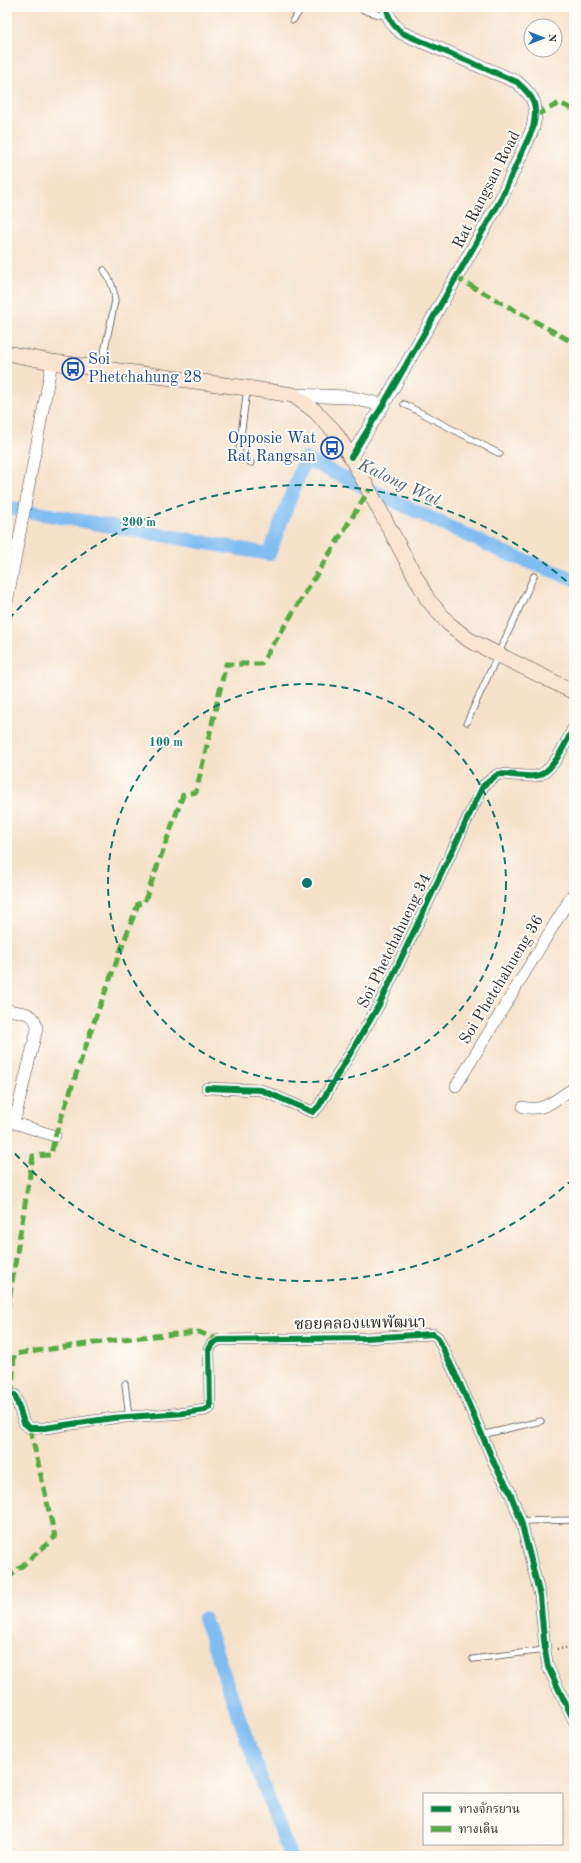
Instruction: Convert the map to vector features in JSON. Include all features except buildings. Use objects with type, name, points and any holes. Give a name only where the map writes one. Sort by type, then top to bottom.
[{"type":"main road","points":[[7,353],[52,362],[247,388],[293,396],[315,411],[334,431],[352,458],[428,600],[449,624],[469,640],[574,692]]},
{"type":"street","name":"Rat Rangsan Road","points":[[352,458],[388,399],[500,201],[533,128],[536,115],[535,102],[517,82],[402,32],[393,24],[388,12]]},
{"type":"street","points":[[7,603],[52,362]]},
{"type":"street","points":[[293,396],[388,399]]},
{"type":"street","name":"Soi Phetchahueng 34","points":[[208,1088],[261,1090],[314,1112],[379,1005],[483,786],[498,774],[537,776],[544,774],[556,760],[574,727]]},
{"type":"street","name":"Soi Phetchahueng 36","points":[[456,1086],[574,892]]},
{"type":"street","points":[[7,1010],[32,1015],[36,1020],[37,1029],[16,1115],[9,1124],[55,1136]]},
{"type":"street","points":[[523,1107],[532,1109],[539,1108],[555,1101],[574,1088]]},
{"type":"street","name":"ซอยคลองแพพัฒนา","points":[[7,1394],[17,1398],[24,1423],[30,1428],[45,1428],[129,1417],[185,1413],[205,1410],[210,1407],[210,1349],[212,1344],[218,1340],[365,1338],[433,1334],[438,1338],[460,1384],[481,1435],[509,1490],[521,1521],[540,1596],[548,1667],[574,1721]]},
{"type":"lane","points":[[293,20],[303,7]]},
{"type":"lane","points":[[358,7],[366,11],[388,12]]},
{"type":"lane","points":[[101,368],[115,301],[115,294],[112,284],[104,270]]},
{"type":"lane","points":[[247,388],[239,450],[241,456],[251,463]]},
{"type":"lane","points":[[404,404],[500,454]]},
{"type":"lane","points":[[467,722],[499,656],[534,576]]},
{"type":"lane","points":[[125,1384],[129,1417]]},
{"type":"lane","points":[[481,1435],[541,1421]]},
{"type":"lane","points":[[521,1521],[574,1520]]},
{"type":"lane","points":[[473,1659],[545,1650]]},
{"type":"path","points":[[545,1650],[574,1647]]},
{"type":"waterway","name":"Kalong Wat","points":[[32,512],[269,554],[305,459],[505,553],[574,579]]},
{"type":"waterway","points":[[7,507],[18,509]]},
{"type":"waterway","points":[[204,1618],[290,1856]]},
{"type":"marked path","points":[[536,115],[560,103],[574,110]]},
{"type":"marked path","points":[[455,277],[574,343]]},
{"type":"marked path","points":[[7,1312],[33,1156],[51,1155],[55,1136],[95,1019],[138,904],[144,903],[183,795],[196,792],[226,664],[261,664],[369,490]]},
{"type":"marked path","points":[[12,1395],[14,1354],[131,1338],[199,1332],[218,1340]]},
{"type":"marked path","points":[[7,1579],[55,1537],[30,1428]]},
{"type":"cycle path","points":[[351,457],[383,405],[500,201],[533,128],[535,113],[534,102],[528,93],[517,82],[402,33],[392,22],[388,15],[387,7]]},
{"type":"cycle path","points":[[207,1088],[261,1090],[313,1112],[319,1106],[379,1005],[483,786],[498,774],[530,776],[542,774],[553,764],[574,727]]},
{"type":"cycle path","points":[[7,1394],[15,1395],[24,1423],[30,1428],[45,1428],[113,1418],[185,1413],[205,1410],[210,1407],[209,1349],[212,1344],[218,1340],[365,1338],[433,1334],[438,1338],[460,1384],[495,1465],[509,1490],[521,1521],[540,1596],[548,1667],[574,1721]]},
{"type":"place","name":"Soi Phetchahung 28","points":[[73,369]]},
{"type":"place","name":"Opposie Wat Rat Rangsan","points":[[332,448]]}]
